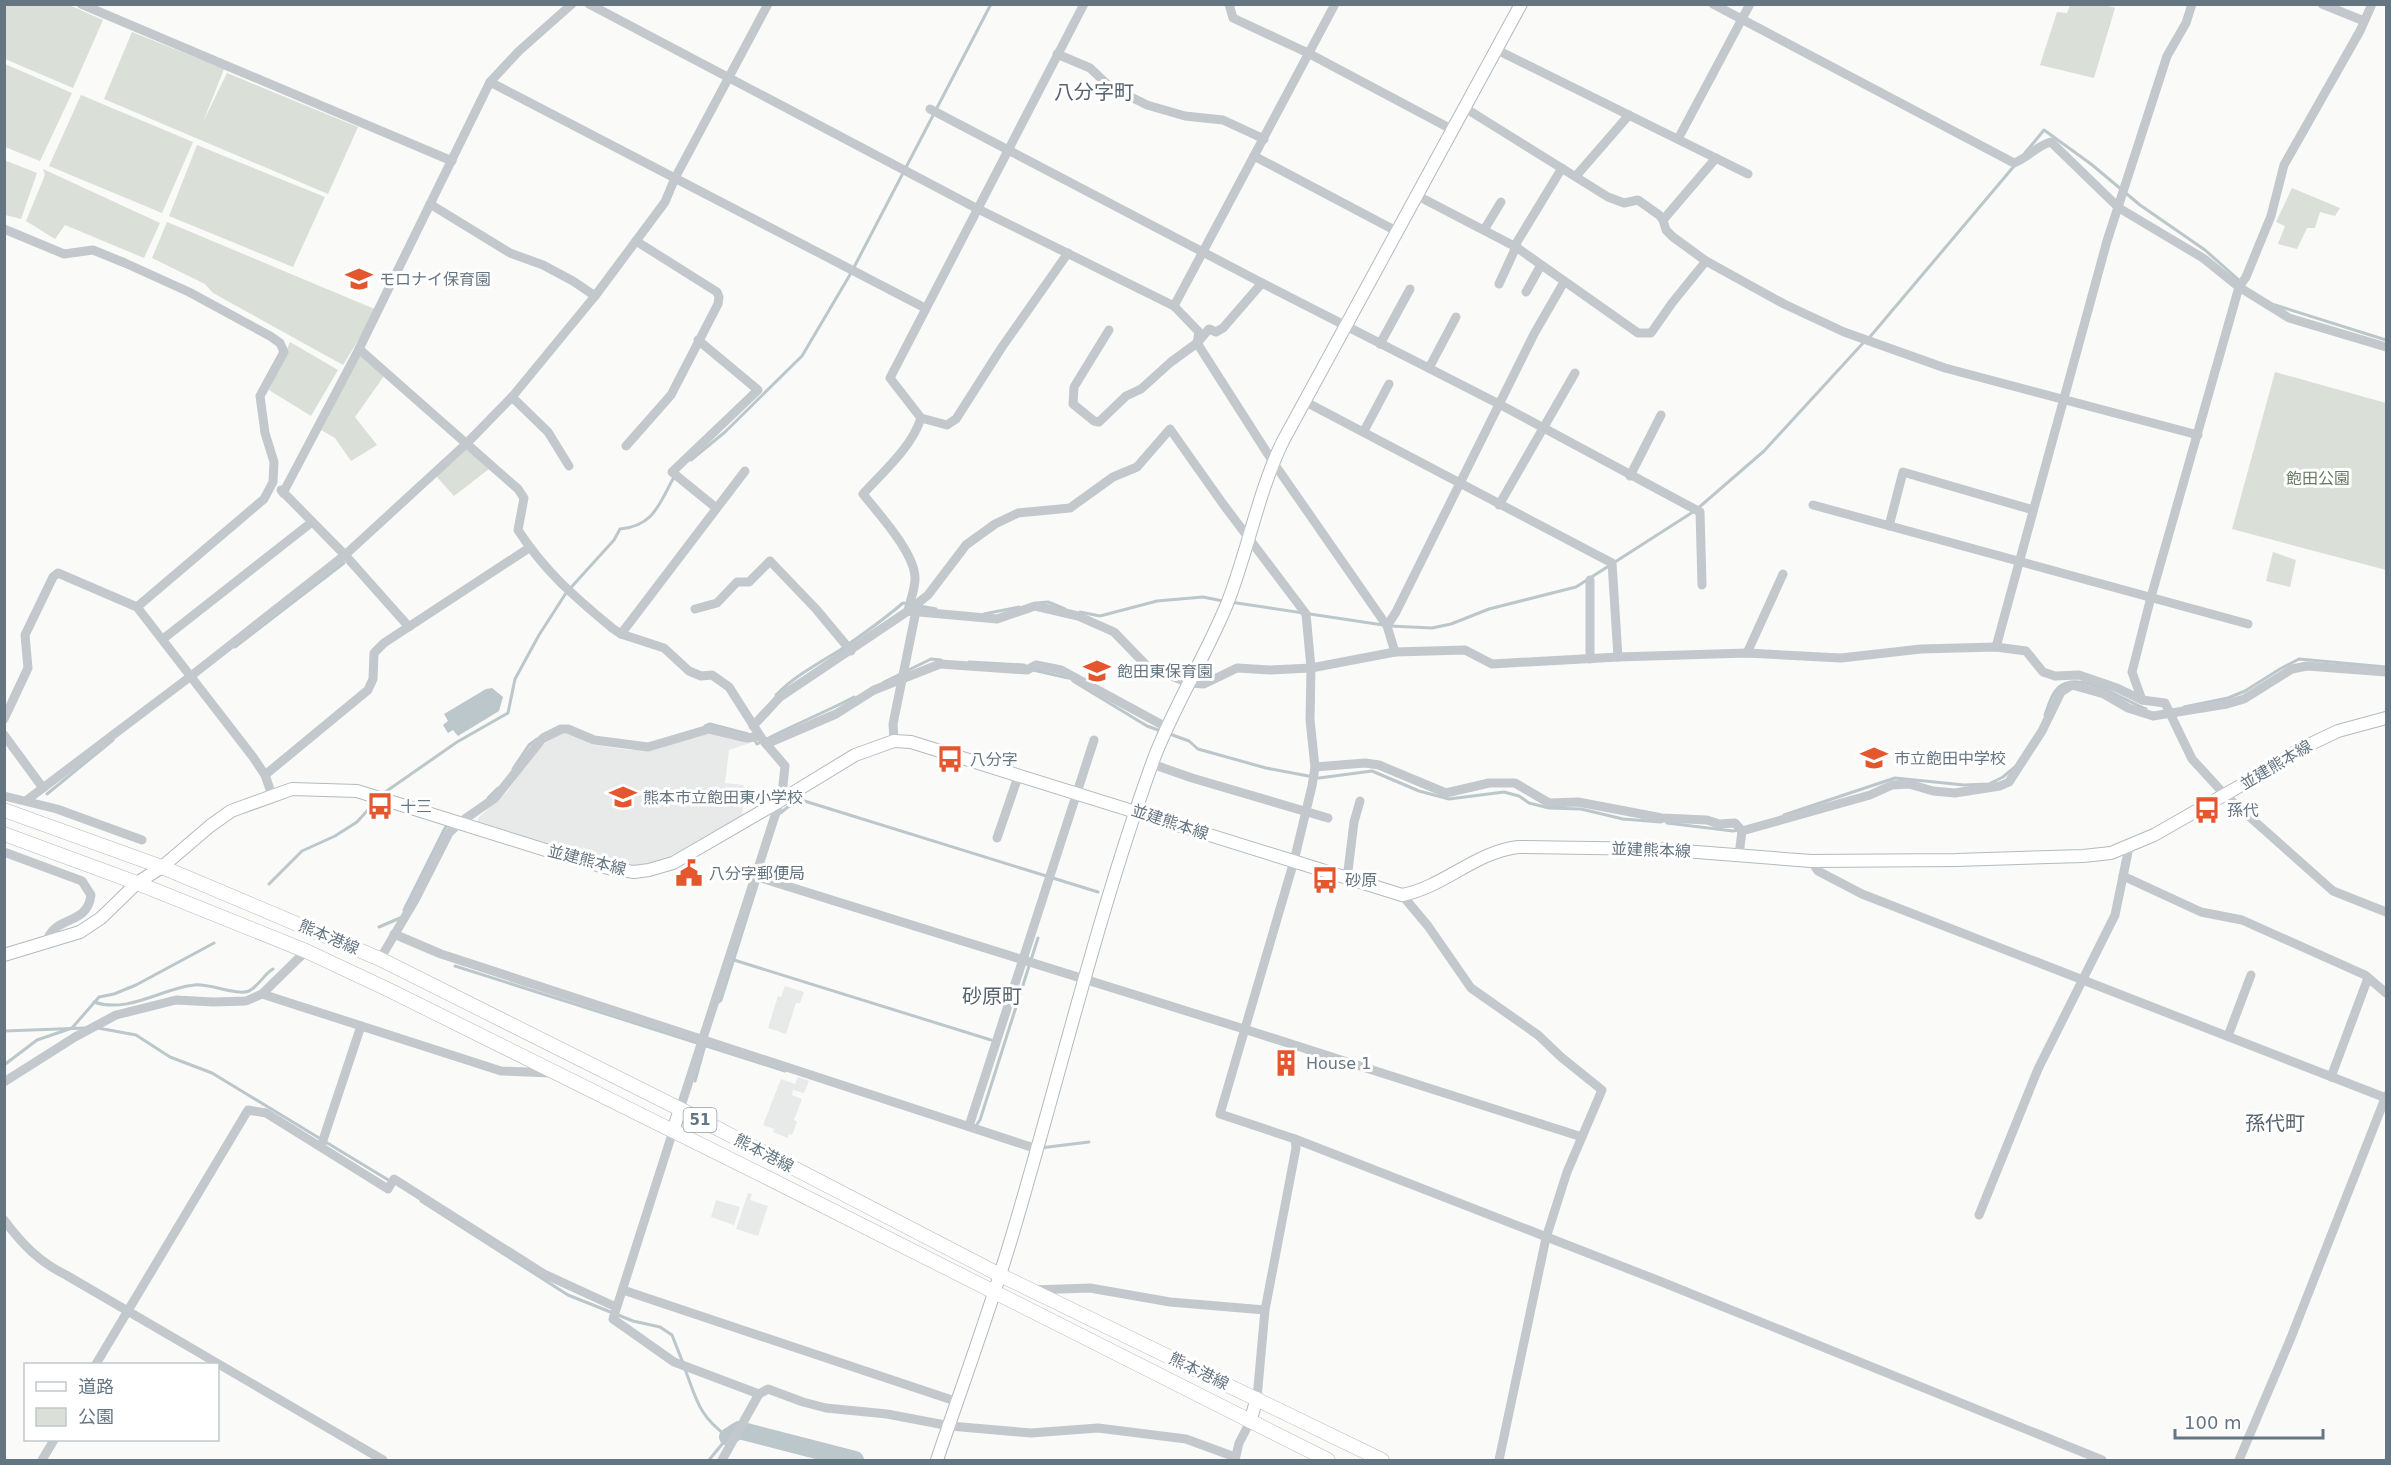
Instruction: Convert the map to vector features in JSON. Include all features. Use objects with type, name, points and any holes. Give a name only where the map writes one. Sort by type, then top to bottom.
[{"type":"main road","points":[[937,1461],[1000,1275],[1085,979],[1136,811],[1166,727],[1222,616],[1273,462],[1521,4]]},
{"type":"main road","name":"並建熊本線","points":[[4,955],[80,932],[94,923],[137,883],[162,867],[231,811],[292,789],[357,791],[579,860],[634,872],[673,863],[855,755],[894,741],[911,741],[1402,895],[1424,889],[1494,852],[1518,847],[1639,848],[1811,861],[1890,862],[2083,856],[2111,853],[2129,847],[2224,795],[2300,748],[2338,730],[2386,718]]},
{"type":"main road","name":"熊本港線","points":[[4,810],[162,867],[380,959],[680,1109],[1000,1275],[1257,1398],[1382,1461]]},
{"type":"main road","name":"熊本港線","points":[[4,834],[137,883],[306,951],[673,1131],[1328,1461]]},
{"type":"main road","points":[[673,1131],[680,1109]]},
{"type":"main road","points":[[1250,1422],[1257,1398]]},
{"type":"street","points":[[81,4],[452,161]]},
{"type":"street","points":[[283,492],[359,349],[490,82],[519,51],[572,4]]},
{"type":"street","points":[[589,4],[976,208],[1174,306],[1199,332],[1197,343],[1273,462],[1387,626],[1395,652]]},
{"type":"street","points":[[27,800],[345,555],[467,443],[512,397],[595,296],[666,202],[675,178],[768,4]]},
{"type":"street","points":[[1068,253],[1002,347],[956,419],[947,425],[921,418],[890,378],[976,208],[1084,4]]},
{"type":"street","points":[[1229,4],[1233,18],[1308,54],[1453,130]]},
{"type":"street","points":[[1174,306],[1335,4]]},
{"type":"street","points":[[1713,4],[2014,163],[2022,160],[2040,145],[2051,142],[2119,208],[2204,258],[2239,287],[2289,318],[2386,346]]},
{"type":"street","points":[[1678,139],[1750,4]]},
{"type":"street","points":[[1996,647],[2107,241],[2167,56],[2186,23],[2192,4]]},
{"type":"street","points":[[2322,4],[2364,21]]},
{"type":"street","points":[[2142,700],[2132,672],[2239,287],[2246,277],[2271,216],[2284,165],[2360,31],[2372,4]]},
{"type":"street","points":[[1497,50],[1748,174]]},
{"type":"street","points":[[1057,54],[1090,68],[1109,86],[1147,105],[1185,116],[1223,120],[1264,139]]},
{"type":"street","points":[[490,82],[925,308]]},
{"type":"street","points":[[1466,108],[1617,201],[1624,203],[1638,200],[1664,220],[1666,230],[1706,261],[1784,304],[1844,332],[1878,346],[1946,368],[2198,435]]},
{"type":"street","points":[[930,109],[1204,251],[1262,284],[1499,404],[1701,512],[1702,585]]},
{"type":"street","points":[[1576,176],[1629,115]]},
{"type":"street","points":[[1254,156],[1398,232]]},
{"type":"street","points":[[1664,220],[1716,158]]},
{"type":"street","points":[[1499,284],[1517,242],[1562,168]]},
{"type":"street","points":[[1418,196],[1516,247],[1638,333],[1647,335],[1651,333],[1706,261]]},
{"type":"street","points":[[1484,230],[1501,202]]},
{"type":"street","points":[[430,204],[510,253],[543,265],[595,296]]},
{"type":"street","points":[[4,229],[64,254],[93,250],[126,263],[189,292],[280,344],[284,352],[260,396],[265,433],[274,462],[273,482],[264,499],[137,607]]},
{"type":"street","points":[[626,446],[671,395],[720,297],[717,292],[636,241]]},
{"type":"street","points":[[1526,292],[1541,265]]},
{"type":"street","points":[[1387,626],[1534,334],[1564,282]]},
{"type":"street","points":[[1109,330],[1074,387],[1073,404],[1094,421],[1100,422],[1125,396],[1141,389],[1197,343],[1209,329],[1216,332],[1223,328],[1262,284]]},
{"type":"street","points":[[1380,344],[1410,289]]},
{"type":"street","points":[[1429,368],[1456,317]]},
{"type":"street","points":[[698,340],[758,390],[672,472],[715,507]]},
{"type":"street","points":[[359,349],[518,489],[524,498],[518,530],[529,548],[552,576],[621,634],[664,648],[689,671],[701,676],[712,675],[729,687],[753,726],[785,766],[778,802],[680,1109]]},
{"type":"street","points":[[1499,505],[1541,428],[1575,373]]},
{"type":"street","points":[[1364,432],[1389,384]]},
{"type":"street","points":[[512,397],[548,432],[569,466]]},
{"type":"street","points":[[1304,401],[1612,563],[1618,657]]},
{"type":"street","points":[[1630,476],[1661,415]]},
{"type":"street","points":[[894,741],[893,724],[902,678],[915,577],[900,541],[864,494],[913,435],[921,418]]},
{"type":"street","points":[[753,726],[780,697],[912,611],[928,595],[966,545],[995,524],[1018,513],[1070,508],[1113,477],[1137,467],[1170,429],[1306,614],[1311,668],[1311,720],[1315,767],[1294,861],[1220,1114],[1295,1139],[1657,1280],[2102,1461]]},
{"type":"street","points":[[621,634],[715,507],[745,471]]},
{"type":"street","points":[[1888,526],[1903,472],[2033,510]]},
{"type":"street","points":[[273,482],[345,555],[409,627]]},
{"type":"street","points":[[1813,505],[2248,624]]},
{"type":"street","points":[[163,639],[312,522]]},
{"type":"street","points":[[265,775],[368,690],[373,679],[374,653],[384,644],[529,548]]},
{"type":"street","points":[[694,609],[717,603],[737,582],[749,582],[770,561],[816,609],[851,651]]},
{"type":"street","points":[[4,719],[28,668],[25,635],[53,577],[58,573],[137,607],[265,775],[272,795]]},
{"type":"street","points":[[1747,653],[1783,574]]},
{"type":"street","points":[[1590,580],[1590,659]]},
{"type":"street","points":[[912,611],[967,618],[997,619],[1035,606],[1078,616],[1114,632],[1147,666],[1189,683],[1204,684],[1237,668],[1270,670],[1311,668],[1395,652],[1465,650],[1492,664],[1747,653],[1841,658],[1921,649],[1996,647],[2026,651],[2043,672],[2055,676],[2079,675],[2117,688],[2142,700],[2165,703],[2192,759],[2224,795],[2333,891],[2386,912]]},
{"type":"street","points":[[380,959],[415,900],[449,833],[459,823],[495,798],[542,739],[562,729],[568,729],[594,741],[648,747],[709,729],[763,740],[836,714],[874,690],[940,664],[1027,670],[1036,664],[1061,670],[1166,727]]},
{"type":"street","points":[[1742,831],[1870,795],[1892,785],[1909,784],[1933,791],[1955,793],[2001,786],[2009,782],[2042,731],[2061,692],[2072,685],[2104,694],[2128,708],[2153,716],[2171,715],[2244,699],[2292,669],[2307,666],[2386,672]]},
{"type":"street","points":[[4,735],[43,788]]},
{"type":"street","points":[[969,1126],[1094,740]]},
{"type":"street","points":[[1315,767],[1365,763],[1379,765],[1446,793],[1489,783],[1515,783],[1549,803],[1578,801],[1662,818],[1707,820],[1719,824],[1735,823],[1742,831],[1739,855]]},
{"type":"street","points":[[1152,764],[1328,818]]},
{"type":"street","points":[[997,838],[1019,774]]},
{"type":"street","points":[[4,796],[27,800],[142,840]]},
{"type":"street","points":[[1347,879],[1354,822],[1360,801]]},
{"type":"street","points":[[1979,1215],[2038,1069],[2115,915],[2129,847]]},
{"type":"street","points":[[4,852],[82,881],[88,887],[91,895],[88,908],[82,914],[52,929],[46,943]]},
{"type":"street","points":[[1811,861],[1818,871],[1863,894],[2386,1097],[2290,1340],[2239,1461]]},
{"type":"street","points":[[755,876],[1582,1137]]},
{"type":"street","points":[[2123,876],[2201,912],[2242,920],[2368,978],[2386,993]]},
{"type":"street","points":[[1402,895],[1428,926],[1472,988],[1538,1035],[1561,1058],[1602,1090],[1567,1172],[1546,1238],[1499,1461]]},
{"type":"street","points":[[394,934],[441,954],[1037,1149]]},
{"type":"street","points":[[4,1082],[75,1037],[116,1015],[177,1000],[246,1001],[262,994],[306,951]]},
{"type":"street","points":[[2228,1036],[2251,975]]},
{"type":"street","points":[[2331,1077],[2368,978]]},
{"type":"street","points":[[262,994],[501,1071],[556,1073]]},
{"type":"street","points":[[321,1146],[361,1026]]},
{"type":"street","points":[[97,1363],[126,1311],[248,1110],[266,1113],[388,1189],[394,1179],[544,1274],[616,1307]]},
{"type":"street","points":[[673,1131],[613,1319],[674,1362],[759,1394]]},
{"type":"street","points":[[1257,1398],[1265,1310],[1296,1148],[1295,1139]]},
{"type":"street","points":[[4,1220],[23,1245],[46,1265],[215,1363]]},
{"type":"street","points":[[1030,1290],[1090,1288],[1170,1302],[1265,1310]]},
{"type":"street","points":[[623,1290],[958,1402]]},
{"type":"street","points":[[219,1365],[383,1461]]},
{"type":"street","points":[[722,1461],[759,1394],[768,1389],[826,1408],[887,1414],[950,1426],[1031,1433],[1098,1428],[1186,1439],[1235,1459],[1239,1443],[1250,1422]]},
{"type":"street","points":[[42,1461],[53,1441]]},
{"type":"shaded area","points":[[492,688],[503,697],[499,711],[458,736],[453,730],[448,733],[443,725],[448,721],[444,714],[486,689]]},
{"type":"shaded area","name":"熊本市立飽田東小学校","points":[[561,733],[568,733],[593,745],[631,750],[648,750],[711,733],[759,740],[729,750],[725,783],[744,785],[742,817],[695,847],[659,863],[641,866],[612,864],[477,823],[479,817],[507,792],[538,748]]},
{"type":"shaded area","points":[[785,986],[804,992],[800,1003],[796,1003],[786,1034],[768,1028],[778,996],[781,997]]},
{"type":"shaded area","points":[[798,1077],[809,1081],[804,1093],[793,1090],[792,1095],[802,1099],[794,1120],[797,1122],[792,1135],[789,1134],[788,1138],[763,1125],[781,1079],[795,1084]]},
{"type":"shaded area","points":[[748,1193],[752,1194],[750,1200],[768,1206],[758,1236],[736,1229]]},
{"type":"shaded area","points":[[716,1200],[740,1207],[734,1225],[711,1217]]},
{"type":"green space","points":[[4,5],[69,5],[103,20],[73,88],[5,59]]},
{"type":"green space","points":[[2070,5],[2105,5],[2115,8],[2094,78],[2040,65],[2057,12],[2067,13]]},
{"type":"green space","points":[[132,32],[224,69],[203,122],[227,73],[358,127],[328,194],[104,99]]},
{"type":"green space","points":[[5,64],[72,93],[40,161],[5,147]]},
{"type":"green space","points":[[81,95],[193,142],[162,213],[49,166]]},
{"type":"green space","points":[[197,145],[325,197],[293,267],[169,216]]},
{"type":"green space","points":[[4,160],[37,173],[21,219],[5,215]]},
{"type":"green space","points":[[43,169],[160,223],[144,258],[65,225],[55,239],[26,221],[45,175]]},
{"type":"green space","points":[[2292,188],[2340,208],[2335,216],[2320,212],[2315,228],[2307,228],[2297,249],[2278,244],[2285,226],[2276,222]]},
{"type":"green space","points":[[167,222],[377,310],[343,365],[213,293],[205,284],[152,258]]},
{"type":"green space","points":[[290,342],[338,370],[311,416],[269,390]]},
{"type":"green space","points":[[360,354],[384,376],[355,417],[377,445],[351,461],[335,438],[321,430]]},
{"type":"green space","name":"飽田公園","points":[[2275,372],[2386,403],[2386,570],[2232,529]]},
{"type":"green space","points":[[467,448],[489,469],[454,496],[436,476]]},
{"type":"green space","points":[[2273,552],[2296,560],[2290,587],[2266,581]]},
{"type":"waterway","points":[[691,460],[725,432],[802,356],[851,273],[991,4]]},
{"type":"waterway","points":[[2025,153],[2044,130],[2091,164],[2140,205],[2205,250],[2240,281]]},
{"type":"waterway","points":[[1869,338],[2015,165]]},
{"type":"waterway","points":[[2275,305],[2386,340]]},
{"type":"waterway","points":[[1390,626],[1432,628],[1451,624],[1489,609],[1576,587],[1696,510],[1764,451],[1864,342]]},
{"type":"waterway","points":[[381,795],[457,742],[508,713],[515,679],[539,635],[566,593],[614,540],[620,529],[641,523],[654,512],[674,477]]},
{"type":"waterway","points":[[235,647],[344,563]]},
{"type":"waterway","points":[[1080,612],[1100,616],[1157,601],[1203,597],[1223,601]]},
{"type":"waterway","points":[[1037,603],[1048,602],[1065,609]]},
{"type":"waterway","points":[[1230,602],[1383,625]]},
{"type":"waterway","points":[[776,695],[799,676],[856,639],[903,603],[909,604]]},
{"type":"waterway","points":[[919,606],[936,609]]},
{"type":"waterway","points":[[984,614],[1019,607]]},
{"type":"waterway","points":[[884,682],[931,659],[941,660]]},
{"type":"waterway","points":[[2184,707],[2228,698],[2245,691],[2299,659],[2386,667]]},
{"type":"waterway","points":[[969,662],[1028,667]]},
{"type":"waterway","points":[[1033,670],[1068,678]]},
{"type":"waterway","points":[[1073,681],[1147,726],[1161,731]]},
{"type":"waterway","points":[[2045,715],[2057,689],[2066,683],[2076,682],[2101,688],[2146,709]]},
{"type":"waterway","points":[[754,739],[757,744],[854,697]]},
{"type":"waterway","points":[[705,726],[710,724],[748,734]]},
{"type":"waterway","points":[[542,735],[560,726]]},
{"type":"waterway","points":[[1167,733],[1189,741],[1198,749],[1266,768],[1319,778],[1372,771],[1419,791],[1449,799],[1504,792],[1519,796],[1529,803],[1549,808],[1581,809],[1623,819],[1661,822]]},
{"type":"waterway","points":[[513,769],[529,745],[537,739]]},
{"type":"waterway","points":[[47,794],[113,740]]},
{"type":"waterway","points":[[1784,815],[1895,778],[1964,785],[1989,784],[2003,777],[2015,767]]},
{"type":"waterway","points":[[488,798],[498,788]]},
{"type":"waterway","points":[[779,814],[798,799],[1098,892]]},
{"type":"waterway","points":[[269,884],[302,851],[335,836],[357,822],[375,802]]},
{"type":"waterway","points":[[404,910],[445,828],[450,823]]},
{"type":"waterway","points":[[1667,823],[1738,830]]},
{"type":"waterway","points":[[719,1002],[763,866]]},
{"type":"waterway","points":[[379,927],[400,918]]},
{"type":"waterway","points":[[975,1127],[980,1120],[1038,938]]},
{"type":"waterway","points":[[4,1065],[37,1040],[72,1028],[99,997],[136,985],[214,943]]},
{"type":"waterway","points":[[734,960],[991,1040]]},
{"type":"waterway","points":[[455,966],[785,1071]]},
{"type":"waterway","points":[[94,1002],[107,1005],[132,1003],[194,985],[244,992],[253,989],[273,969]]},
{"type":"waterway","points":[[4,1031],[86,1028]]},
{"type":"waterway","points":[[98,1028],[136,1035],[170,1057],[212,1073],[390,1181]]},
{"type":"waterway","points":[[695,1081],[705,1045]]},
{"type":"waterway","points":[[1040,1148],[1089,1142]]},
{"type":"waterway","points":[[421,1201],[568,1295],[633,1321],[660,1327],[672,1335],[683,1363]]},
{"type":"waterway","points":[[685,1369],[696,1399],[705,1415],[728,1437],[709,1460]]},
{"type":"waterway","points":[[728,1437],[739,1430],[855,1460]]},
{"type":"place","name":"モロナイ保育園","points":[[359,279]]},
{"type":"place","name":"飽田東保育園","points":[[1097,671]]},
{"type":"place","name":"市立飽田中学校","points":[[1874,758]]},
{"type":"place","name":"八分字","points":[[950,759]]},
{"type":"place","name":"熊本市立飽田東小学校","points":[[623,797]]},
{"type":"place","name":"十三","points":[[380,806]]},
{"type":"place","name":"孫代","points":[[2207,810]]},
{"type":"place","name":"八分字郵便局","points":[[689,873]]},
{"type":"place","name":"砂原","points":[[1325,880]]},
{"type":"place","name":"House 1","points":[[1286,1063]]},
{"type":"district","name":"八分字町","points":[[1094,92]]},
{"type":"district","name":"砂原町","points":[[992,996]]},
{"type":"district","name":"孫代町","points":[[2275,1123]]}]
